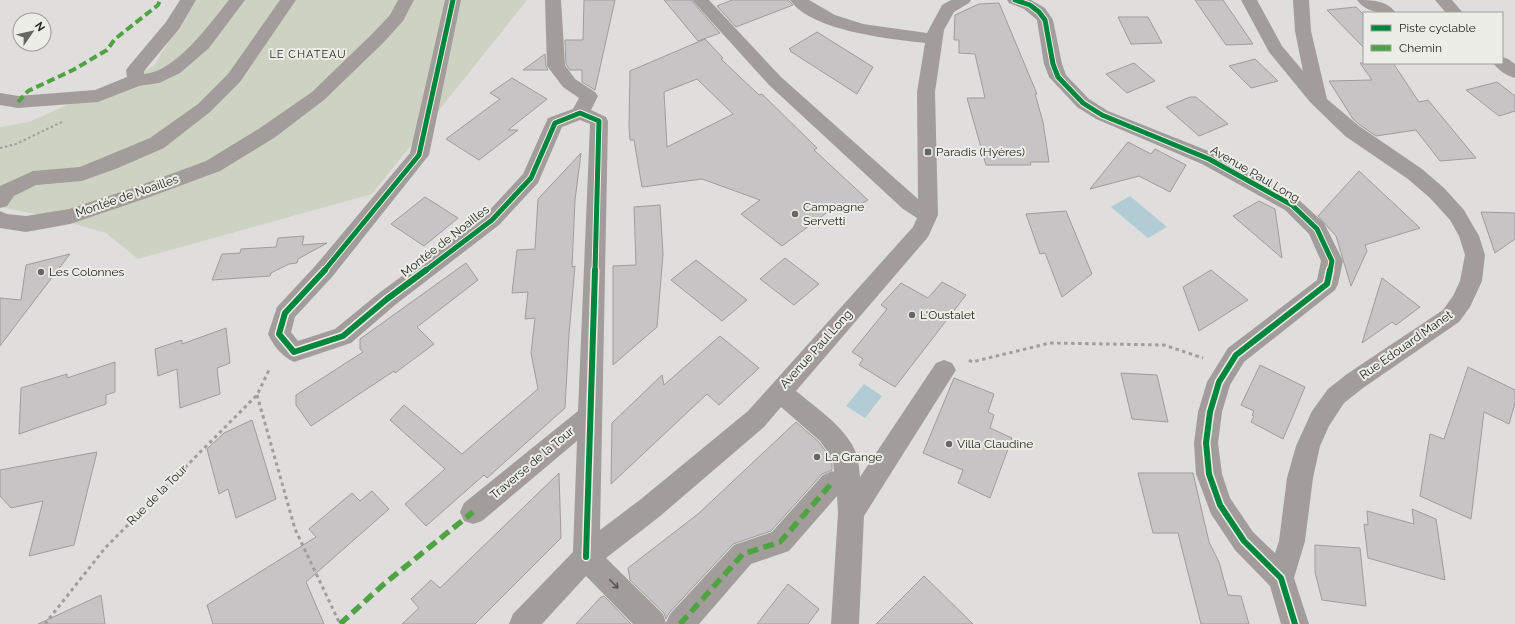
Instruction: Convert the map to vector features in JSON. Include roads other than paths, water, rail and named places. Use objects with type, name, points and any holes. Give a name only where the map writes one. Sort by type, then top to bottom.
[{"type":"street","points":[[136,80],[135,70],[173,25],[188,0]]},
{"type":"street","points":[[0,99],[18,102],[98,96],[136,80],[153,80],[174,69],[203,44],[238,0]]},
{"type":"street","points":[[0,201],[7,191],[33,178],[82,174],[157,143],[204,108],[234,78],[288,0]]},
{"type":"street","name":"Montée de Noailles","points":[[0,219],[1,221],[26,224],[70,216],[140,193],[213,166],[267,133],[318,96],[378,38],[397,17],[406,0]]},
{"type":"street","name":"Montée de Noailles","points":[[453,0],[419,155],[324,271],[284,312],[278,334],[294,352],[343,336],[387,299],[492,220],[531,178],[555,123],[580,113]]},
{"type":"street","points":[[553,0],[556,66],[569,83],[589,96],[580,113],[599,121],[586,557],[653,624]]},
{"type":"street","points":[[700,0],[775,81],[910,204],[928,215]]},
{"type":"street","points":[[798,0],[824,16],[841,24],[864,30],[935,39]]},
{"type":"street","name":"Avenue Paul Long","points":[[1015,0],[1030,5],[1039,12],[1045,20],[1053,64],[1058,77],[1083,103],[1102,115],[1209,159],[1292,205],[1316,228],[1332,261],[1327,284],[1236,355],[1219,382],[1210,412],[1206,443],[1209,474],[1220,505],[1244,541],[1281,578]]},
{"type":"street","name":"Rue Edouard Manet","points":[[1249,0],[1275,48],[1319,101],[1352,131],[1415,174],[1437,193],[1457,215],[1469,236],[1476,255],[1471,281],[1462,300],[1451,316],[1355,381],[1336,396],[1320,419],[1308,446],[1300,478],[1292,541],[1281,578]]},
{"type":"street","points":[[1301,0],[1303,31],[1319,101]]},
{"type":"street","points":[[1366,0],[1386,12]]},
{"type":"street","points":[[1443,0],[1454,12]]},
{"type":"street","name":"Avenue Paul Long","points":[[523,624],[586,557],[650,508],[756,419],[921,231],[928,215],[926,92],[936,30],[950,3]]},
{"type":"street","points":[[1503,64],[1515,72]]},
{"type":"street","points":[[851,513],[944,370]]},
{"type":"street","points":[[779,391],[829,433],[844,456],[851,513],[845,624]]},
{"type":"street","name":"Traverse de la Tour","points":[[472,512],[591,415]]},
{"type":"street","points":[[680,624],[743,554],[780,542],[832,483]]},
{"type":"street","points":[[1281,578],[1295,624]]},
{"type":"water","points":[[1130,196],[1167,227],[1148,238],[1111,207]]},
{"type":"water","points":[[864,384],[882,396],[865,418],[846,406]]},
{"type":"place","name":"Paradis (Hyères)","points":[[928,152]]},
{"type":"place","name":"Campagne Servetti","points":[[795,214]]},
{"type":"place","name":"Les Colonnes","points":[[41,272]]},
{"type":"place","name":"L'Oustalet","points":[[912,315]]},
{"type":"place","name":"Villa Claudine","points":[[949,444]]},
{"type":"place","name":"La Grange","points":[[817,457]]},
{"type":"district","name":"LE CHATEAU","points":[[308,54]]}]
